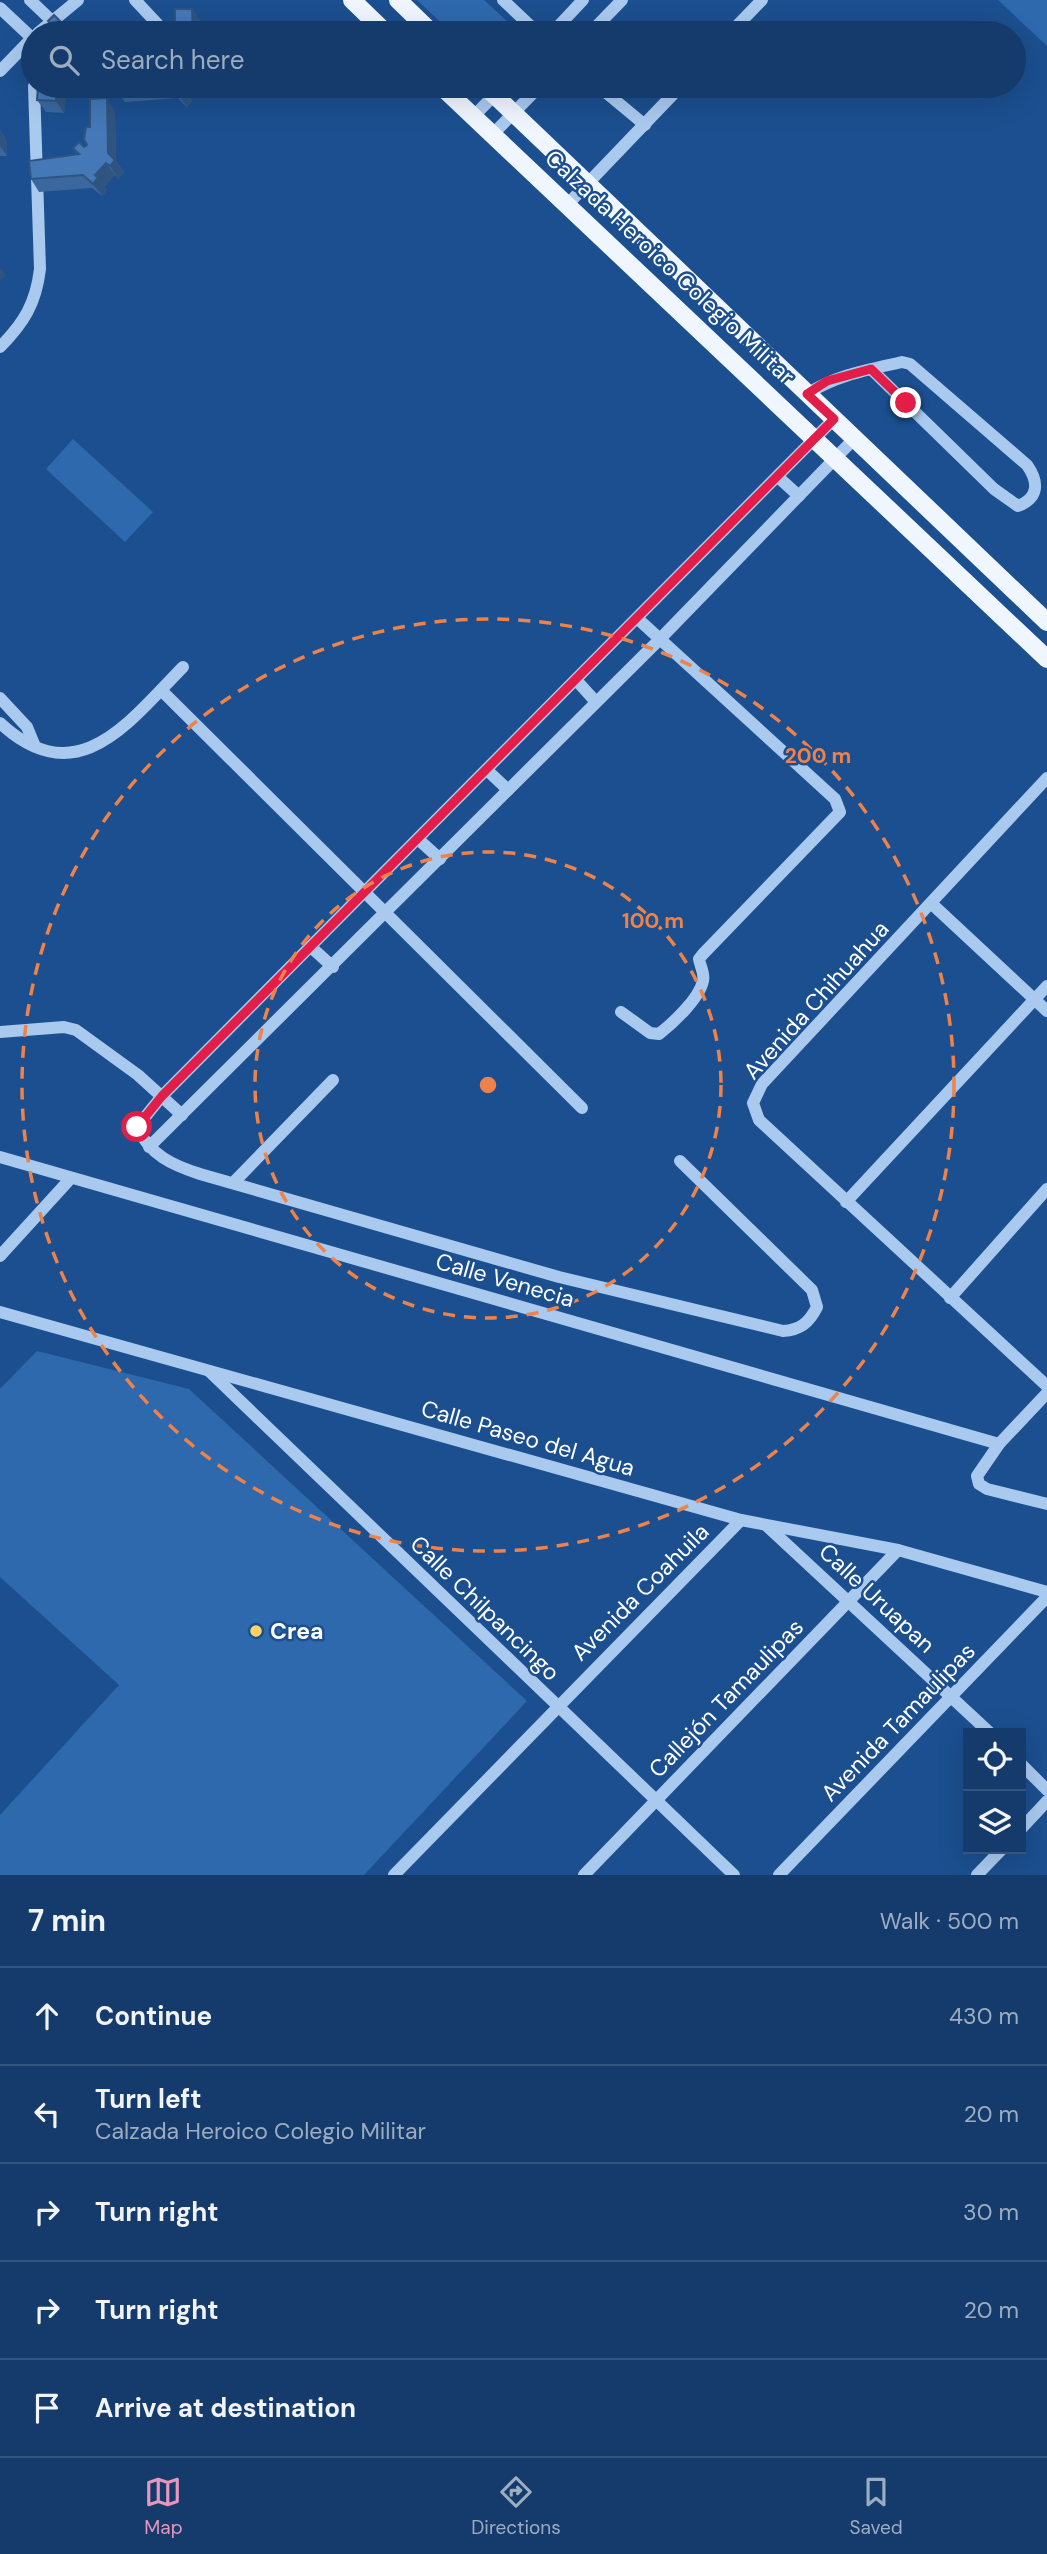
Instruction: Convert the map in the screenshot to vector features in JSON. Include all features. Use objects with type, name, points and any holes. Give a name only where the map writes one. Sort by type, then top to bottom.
[{"type":"main road","points":[[352,0],[374,21]]},
{"type":"main road","points":[[398,0],[420,21]]},
{"type":"main road","name":"Calzada Heroico Colegio Militar","points":[[453,98],[1047,659]]},
{"type":"main road","name":"Calzada Heroico Colegio Militar","points":[[501,98],[514,114],[586,184],[1047,622]]},
{"type":"street","points":[[30,0],[51,21]]},
{"type":"street","points":[[53,21],[78,0]]},
{"type":"street","points":[[135,0],[155,21]]},
{"type":"street","points":[[503,0],[525,21]]},
{"type":"street","points":[[563,21],[583,0]]},
{"type":"street","points":[[602,21],[622,0]]},
{"type":"street","points":[[742,21],[762,0]]},
{"type":"street","points":[[0,8],[21,26]]},
{"type":"street","points":[[0,71],[21,49]]},
{"type":"street","points":[[0,347],[24,320],[37,293],[40,269],[34,98]]},
{"type":"street","points":[[473,117],[487,98]]},
{"type":"street","points":[[492,135],[529,98]]},
{"type":"street","points":[[612,98],[645,125]]},
{"type":"street","points":[[568,205],[670,98]]},
{"type":"street","points":[[807,394],[827,381],[871,369],[902,362],[918,369],[1027,465],[1036,477],[1037,488],[1029,502],[1018,506],[995,489],[871,369]]},
{"type":"street","points":[[680,1161],[812,1290],[817,1307],[810,1321],[795,1330],[783,1331],[559,1277],[178,1167],[149,1147],[137,1127],[162,1096],[488,771],[834,419]]},
{"type":"street","points":[[149,1147],[659,640],[854,439]]},
{"type":"street","points":[[778,477],[799,496]]},
{"type":"street","points":[[621,1012],[650,1033],[659,1034],[666,1028],[699,990],[703,973],[699,959],[703,954],[840,812],[835,799],[638,619]]},
{"type":"street","points":[[0,723],[23,741],[66,755],[86,751],[105,741],[183,667]]},
{"type":"street","points":[[577,681],[596,702]]},
{"type":"street","points":[[161,690],[582,1108]]},
{"type":"street","points":[[0,698],[27,727],[34,744]]},
{"type":"street","points":[[488,771],[508,790]]},
{"type":"street","name":"Avenida Chihuahua","points":[[1047,778],[762,1084],[753,1103],[759,1120],[1047,1386]]},
{"type":"street","points":[[419,840],[440,859]]},
{"type":"street","points":[[932,904],[1047,1011]]},
{"type":"street","points":[[312,947],[332,967]]},
{"type":"street","points":[[846,1202],[1047,986]]},
{"type":"street","points":[[0,1032],[64,1027],[76,1030],[162,1096],[182,1115]]},
{"type":"street","points":[[234,1182],[333,1080]]},
{"type":"street","name":"Calle Venecia","points":[[0,1157],[999,1444]]},
{"type":"street","points":[[0,1256],[71,1178]]},
{"type":"street","points":[[950,1298],[1047,1189]]},
{"type":"street","name":"Calle Paseo del Agua","points":[[0,1312],[741,1520],[898,1550],[1047,1595]]},
{"type":"street","name":"Calle Chilpancingo","points":[[208,1370],[734,1875]]},
{"type":"street","points":[[1047,1393],[999,1444],[977,1476],[979,1484],[1047,1504]]},
{"type":"street","name":"Avenida Coahuila","points":[[394,1875],[741,1520]]},
{"type":"street","name":"Calle Uruapan","points":[[766,1524],[985,1728]]},
{"type":"street","name":"Callejón Tamaulipas","points":[[584,1875],[898,1550]]},
{"type":"street","name":"Avenida Tamaulipas","points":[[779,1875],[953,1697],[1047,1595]]},
{"type":"street","points":[[1026,1769],[1047,1790]]},
{"type":"street","points":[[1026,1824],[1047,1801]]},
{"type":"street","points":[[977,1875],[997,1854]]},
{"type":"shaded area","points":[[417,0],[484,0],[507,21],[439,21]]},
{"type":"shaded area","points":[[998,0],[1047,0],[1047,46],[1026,26],[1026,21],[1020,21]]},
{"type":"shaded area","points":[[73,439],[153,512],[125,542],[46,469]]},
{"type":"shaded area","name":"Crea","points":[[37,1351],[189,1389],[527,1701],[364,1875],[0,1875],[0,1815],[119,1685],[0,1577],[0,1389]]},
{"type":"building","points":[[175,9],[192,9],[192,21],[175,21]]},
{"type":"building","points":[[54,15],[60,21],[48,21]]},
{"type":"building","points":[[37,98],[56,98],[56,101]]},
{"type":"building","points":[[107,98],[108,153],[115,160],[110,166],[106,163],[95,175],[98,178],[93,184],[83,175],[31,179],[29,161],[79,154],[73,148],[79,142],[84,147],[87,145],[84,139],[86,127],[90,127],[90,99]]},
{"type":"place","name":"Crea","points":[[256,1631]]},
{"type":"route","points":[[137,1127],[162,1096],[402,858],[834,419],[807,394],[827,381],[847,373],[871,369],[906,403]]}]
